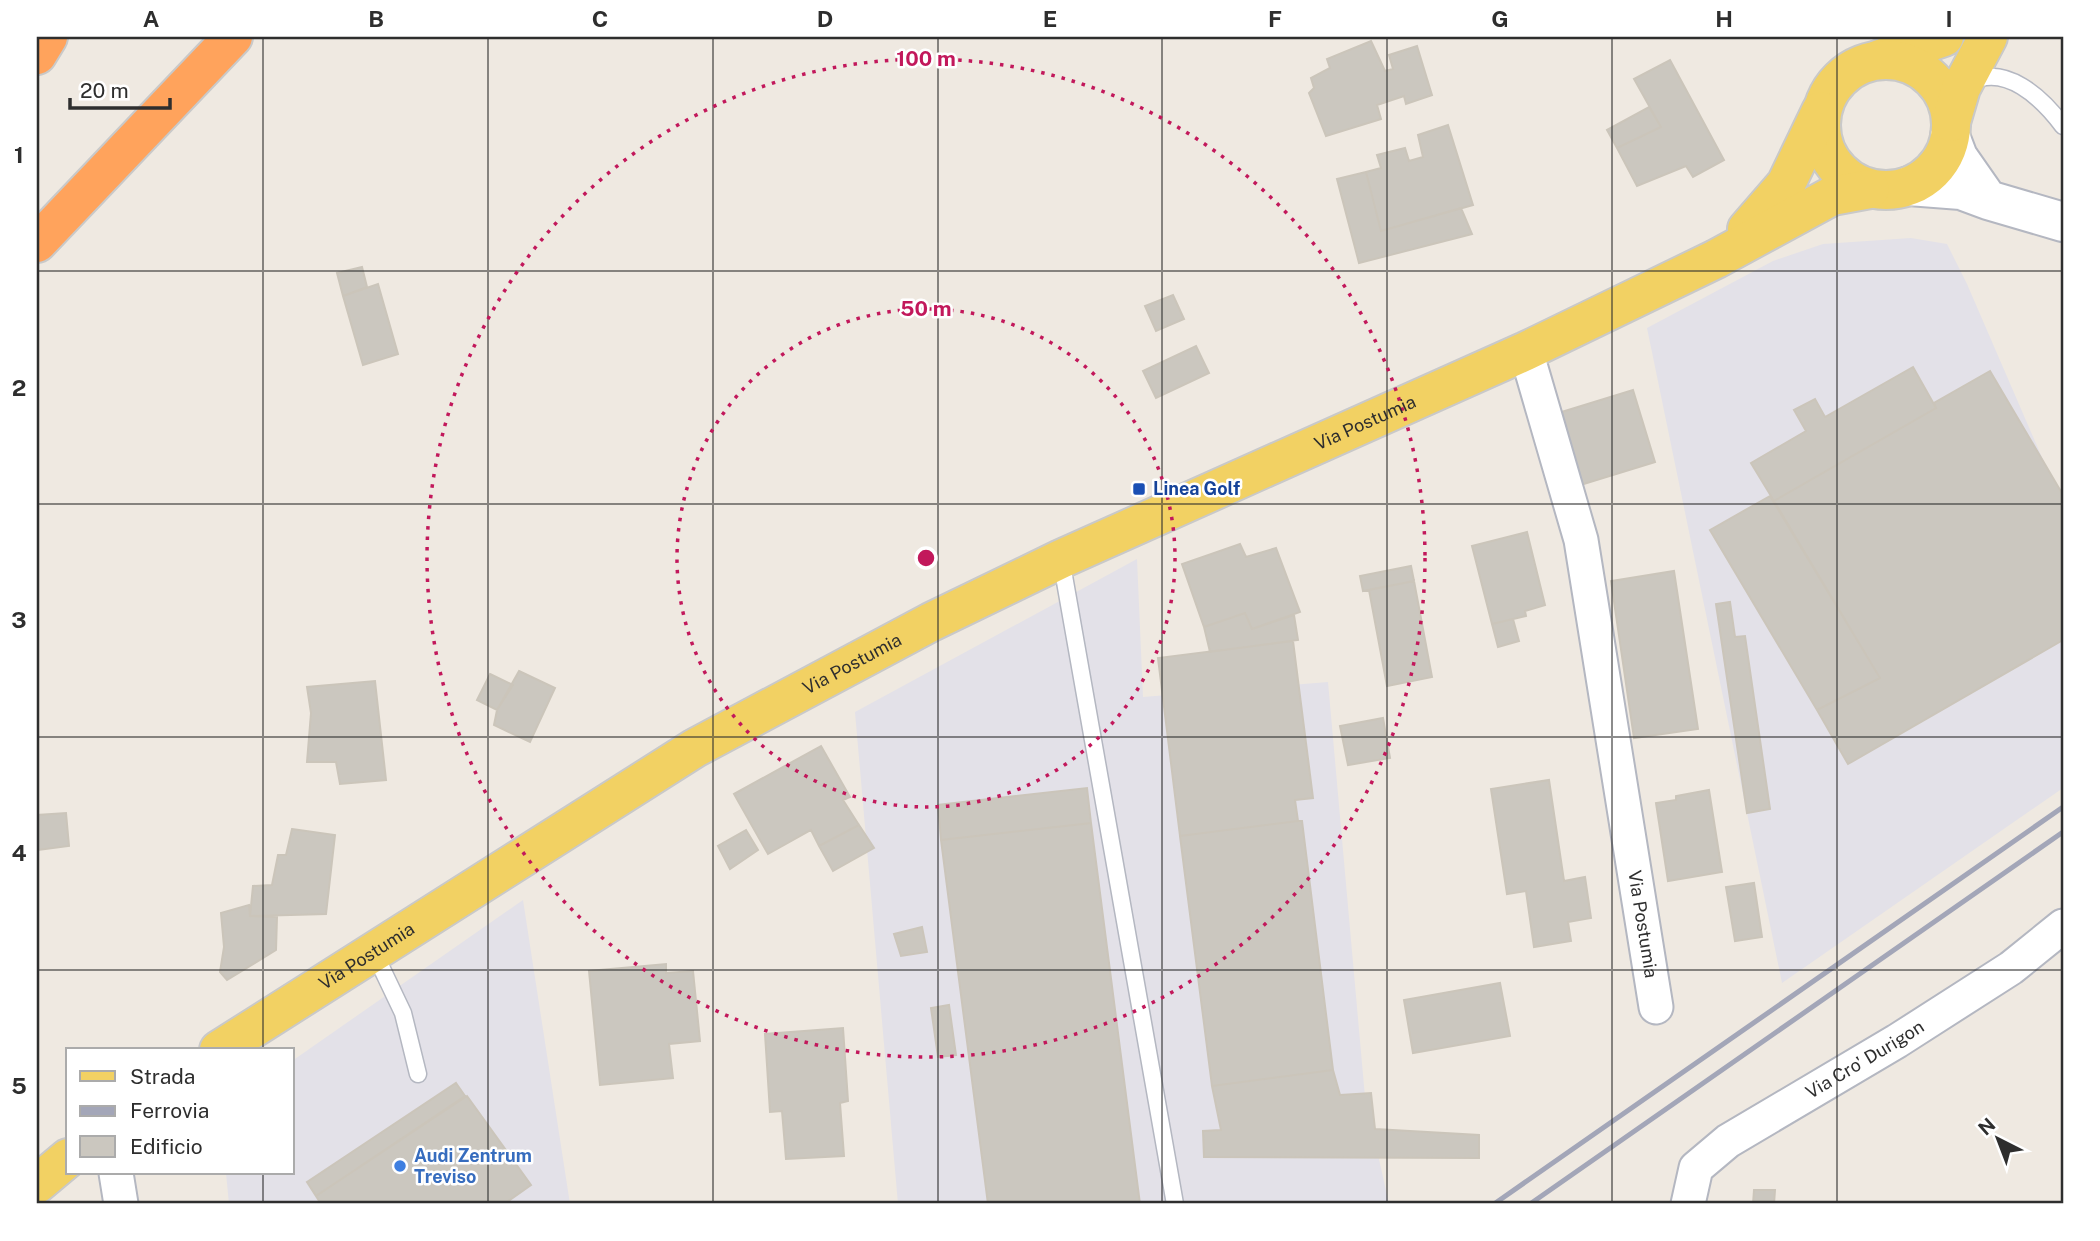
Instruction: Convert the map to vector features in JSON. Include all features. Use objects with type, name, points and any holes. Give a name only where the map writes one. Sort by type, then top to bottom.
[{"type":"highway","points":[[37,55],[48,37]]},
{"type":"highway","points":[[37,243],[233,37]]},
{"type":"main road","points":[[1716,259],[1786,184],[1829,92],[1842,75],[1860,64],[1944,37]]},
{"type":"main road","points":[[1821,111],[1820,132],[1826,152],[1837,169],[1852,181],[1870,188],[1889,190],[1909,186],[1926,177],[1939,163],[1954,115],[1987,37]]},
{"type":"main road","points":[[1880,59],[1920,68],[1935,81],[1954,115]]},
{"type":"main road","name":"Via Postumia","points":[[222,1048],[695,748],[919,628],[1061,559],[1526,351],[1716,259],[1832,196],[1870,188]]},
{"type":"main road","points":[[37,1177],[66,1159]]},
{"type":"main road","points":[[37,1184],[66,1160]]},
{"type":"street","points":[[1954,115],[1958,157],[2005,204]]},
{"type":"street","points":[[1909,186],[1961,190],[2063,222]]},
{"type":"street","name":"Via Postumia","points":[[1526,351],[1581,540],[1656,1007]]},
{"type":"street","name":"Via Cro' Durigon","points":[[1688,1204],[1696,1168],[1728,1141],[1898,1041],[2011,968],[2063,926]]},
{"type":"street","points":[[116,1174],[121,1204]]},
{"type":"lane","points":[[1954,115],[1976,79],[2007,79],[2042,100],[2063,125]]},
{"type":"lane","points":[[2005,204],[2063,205]]},
{"type":"lane","points":[[1061,559],[1175,1204]]},
{"type":"lane","points":[[373,950],[403,1013],[418,1074]]},
{"type":"shaded area","points":[[1911,238],[1947,244],[2060,499],[2063,514],[2063,788],[1782,983],[1647,328],[1773,261],[1823,244]]},
{"type":"shaded area","points":[[1137,559],[1143,697],[1328,682],[1365,1097],[1389,1204],[898,1204],[855,712]]},
{"type":"shaded area","points":[[523,900],[570,1204],[229,1204],[226,1174],[294,1174],[294,1060]]},
{"type":"building","points":[[1371,41],[1385,71],[1393,69],[1389,55],[1417,46],[1432,95],[1406,104],[1404,96],[1377,105],[1381,119],[1326,136],[1309,93],[1314,88],[1311,78],[1330,68],[1327,59]]},
{"type":"building","points":[[1670,60],[1724,160],[1693,177],[1686,166],[1637,186],[1617,148],[1661,127],[1634,79]]},
{"type":"building","points":[[1649,107],[1661,127],[1617,148],[1607,130]]},
{"type":"building","points":[[1448,125],[1473,205],[1381,231],[1366,172],[1381,168],[1377,155],[1405,148],[1409,161],[1423,157],[1418,135]]},
{"type":"building","points":[[1366,172],[1381,231],[1461,208],[1472,234],[1359,263],[1337,179]]},
{"type":"building","points":[[362,267],[367,287],[343,296],[337,273]]},
{"type":"building","points":[[378,284],[398,354],[363,365],[343,296]]},
{"type":"building","points":[[1173,295],[1184,319],[1156,331],[1145,306]]},
{"type":"building","points":[[1196,346],[1209,373],[1156,398],[1143,371]]},
{"type":"building","points":[[1913,367],[1936,408],[1774,501],[1751,463],[1806,431],[1794,410],[1815,399],[1825,417]]},
{"type":"building","points":[[1990,371],[2063,495],[2063,640],[1848,764],[1817,710],[1880,678],[1774,501],[1936,408],[1934,403]]},
{"type":"building","points":[[1633,390],[1655,462],[1574,487],[1552,415]]},
{"type":"building","points":[[1770,496],[1880,678],[1817,710],[1710,530]]},
{"type":"building","points":[[1527,532],[1545,605],[1525,611],[1526,616],[1492,624],[1472,546]]},
{"type":"building","points":[[1240,544],[1246,557],[1276,548],[1300,612],[1252,629],[1245,613],[1204,627],[1182,564]]},
{"type":"building","points":[[1411,566],[1414,581],[1363,591],[1360,576]]},
{"type":"building","points":[[1674,571],[1698,729],[1634,738],[1611,581]]},
{"type":"building","points":[[1414,581],[1432,677],[1387,686],[1369,590]]},
{"type":"building","points":[[1730,602],[1735,637],[1745,636],[1770,809],[1747,813],[1716,604]]},
{"type":"building","points":[[1245,613],[1252,629],[1294,615],[1298,640],[1210,652],[1204,627]]},
{"type":"building","points":[[1513,619],[1519,641],[1498,647],[1492,624]]},
{"type":"building","points":[[1293,641],[1313,798],[1295,800],[1298,821],[1180,836],[1158,658]]},
{"type":"building","points":[[519,671],[555,688],[530,742],[494,725],[497,710]]},
{"type":"building","points":[[490,674],[513,685],[497,710],[477,700]]},
{"type":"building","points":[[375,681],[386,780],[340,784],[336,762],[307,762],[311,713],[307,687]]},
{"type":"building","points":[[1383,718],[1390,758],[1348,765],[1340,726]]},
{"type":"building","points":[[821,746],[850,797],[843,800],[859,825],[819,846],[811,830],[768,854],[734,794]]},
{"type":"building","points":[[1549,780],[1564,881],[1585,877],[1591,918],[1568,922],[1571,941],[1534,947],[1526,891],[1507,894],[1491,789]]},
{"type":"building","points":[[1087,788],[1091,823],[941,840],[938,805]]},
{"type":"building","points":[[1709,790],[1722,872],[1668,881],[1656,803]]},
{"type":"building","points":[[66,813],[69,846],[37,850],[37,815]]},
{"type":"building","points":[[1302,821],[1333,1070],[1212,1086],[1180,836]]},
{"type":"building","points":[[1091,823],[1140,1204],[988,1204],[941,840]]},
{"type":"building","points":[[859,825],[874,848],[833,871],[819,846]]},
{"type":"building","points":[[292,829],[335,835],[326,914],[250,916],[253,886],[272,885],[278,855],[286,855]]},
{"type":"building","points":[[746,830],[758,850],[730,869],[718,846]]},
{"type":"building","points":[[1754,883],[1762,937],[1735,941],[1726,887]]},
{"type":"building","points":[[249,905],[250,916],[277,917],[276,950],[227,980],[220,972],[224,947],[221,913]]},
{"type":"building","points":[[922,927],[927,952],[901,956],[894,934]]},
{"type":"building","points":[[666,964],[666,973],[693,971],[700,1041],[669,1044],[673,1078],[600,1085],[589,971]]},
{"type":"building","points":[[1500,983],[1510,1036],[1413,1053],[1404,1000]]},
{"type":"building","points":[[949,1005],[956,1055],[938,1057],[931,1008]]},
{"type":"building","points":[[843,1028],[848,1101],[840,1103],[844,1156],[786,1159],[782,1111],[770,1112],[765,1034]]},
{"type":"building","points":[[1333,1070],[1340,1095],[1371,1093],[1375,1129],[1479,1135],[1479,1158],[1204,1157],[1203,1131],[1221,1130],[1212,1086]]},
{"type":"building","points":[[456,1083],[465,1096],[316,1196],[307,1182]]},
{"type":"building","points":[[467,1096],[531,1185],[504,1204],[321,1204],[316,1196]]},
{"type":"building","points":[[1754,1190],[1775,1190],[1774,1204],[1753,1204]]},
{"type":"railway","points":[[1494,1204],[2063,807]]},
{"type":"railway","points":[[1530,1204],[2063,832]]},
{"type":"place","name":"Linea Golf","points":[[1139,489]]},
{"type":"place","name":"Audi Zentrum Treviso","points":[[400,1166]]}]
